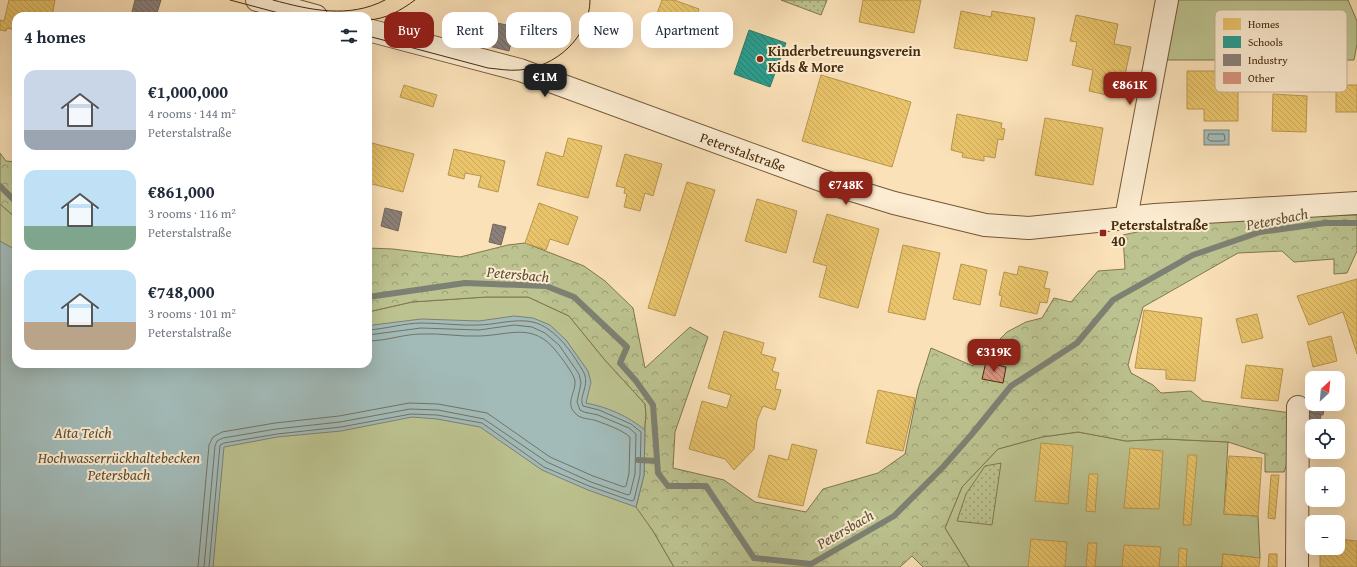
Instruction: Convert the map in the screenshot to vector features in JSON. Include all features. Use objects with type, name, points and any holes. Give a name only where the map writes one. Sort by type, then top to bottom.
[{"type":"street","points":[[257,0],[301,12]]},
{"type":"street","points":[[1126,218],[1166,0]]},
{"type":"street","name":"Peterstalstraße","points":[[372,31],[520,70],[830,182],[894,203],[985,225],[1029,228],[1126,218],[1357,203]]},
{"type":"street","points":[[1297,567],[1298,407]]},
{"type":"green space","points":[[781,0],[827,0],[821,15]]},
{"type":"green space","points":[[1176,0],[1348,0],[1357,21],[1357,44],[1354,60],[1347,60],[1347,10],[1215,10],[1215,60],[1165,60]]},
{"type":"green space","points":[[0,153],[6,161],[12,162],[12,214],[0,204]]},
{"type":"green space","points":[[0,204],[12,214],[12,296],[0,289]]},
{"type":"green space","points":[[1357,215],[1357,251],[1347,273],[1334,274],[1334,259],[1294,262],[1282,251],[1238,253],[1143,307],[1128,365],[1131,373],[1153,385],[1161,393],[1191,391],[1203,401],[1291,413],[1292,449],[1284,472],[1265,472],[1265,454],[1228,442],[1165,439],[1126,441],[1078,432],[1042,437],[998,449],[962,487],[945,528],[969,567],[923,567],[912,556],[900,567],[674,567],[653,531],[636,507],[644,475],[645,404],[604,359],[569,316],[528,297],[486,297],[412,302],[372,311],[372,248],[393,249],[460,257],[508,245],[525,243],[584,266],[605,281],[633,308],[645,368],[690,327],[708,337],[675,432],[673,468],[724,480],[755,502],[806,512],[823,489],[878,473],[905,454],[918,389],[931,348],[973,366],[1007,332],[1026,322],[1042,318],[1054,298],[1071,302],[1098,271],[1125,269],[1123,235],[1165,226],[1243,218]]},
{"type":"green space","points":[[486,297],[528,297],[569,316],[604,359],[645,404],[644,475],[637,507],[674,567],[0,567],[138,479],[360,368],[372,368],[372,311],[412,302]]},
{"type":"green space","points":[[1078,432],[1126,441],[1165,439],[1228,442],[1224,514],[1258,516],[1260,558],[1223,554],[1222,567],[969,567],[945,528],[962,487],[998,449],[1042,437]]},
{"type":"green space","points":[[1001,463],[992,525],[957,521],[966,494],[985,466]]},
{"type":"water","points":[[1204,130],[1229,130],[1229,145],[1204,145]]},
{"type":"water","name":"Hochwasserrückhaltebecken Petersbach","points":[[0,241],[12,248],[12,368],[372,368],[373,325],[421,319],[479,321],[514,316],[533,318],[550,325],[566,340],[588,371],[591,382],[586,403],[617,413],[632,420],[645,430],[644,475],[636,507],[588,490],[542,470],[480,427],[437,419],[412,417],[341,431],[277,437],[224,447],[213,567],[0,567]]},
{"type":"building: Homes","points":[[9,0],[55,0],[53,12],[12,12],[12,29],[7,28],[6,31],[0,30],[0,20],[4,21]]},
{"type":"building: Homes","points":[[662,0],[674,0],[699,9],[698,12],[658,12]]},
{"type":"building: Homes","points":[[863,0],[921,0],[914,33],[859,22]]},
{"type":"building: Homes","points":[[961,11],[991,17],[992,11],[1035,18],[1027,61],[954,48]]},
{"type":"building: Homes","points":[[1076,15],[1118,24],[1114,44],[1131,47],[1120,98],[1089,91],[1093,70],[1072,65],[1077,42],[1070,41]]},
{"type":"building: Homes","points":[[1187,71],[1215,71],[1215,92],[1238,92],[1238,121],[1204,121],[1204,109],[1187,109]]},
{"type":"building: Homes","points":[[821,75],[911,102],[892,167],[802,141]]},
{"type":"building: Homes","points":[[404,85],[437,95],[433,107],[400,97]]},
{"type":"building: Homes","points":[[1347,85],[1357,85],[1357,112],[1336,112],[1336,92],[1347,92]]},
{"type":"building: Homes","points":[[1273,94],[1307,96],[1306,132],[1272,131]]},
{"type":"building: Homes","points":[[957,114],[1002,123],[1001,128],[1005,129],[1003,140],[998,139],[995,158],[984,156],[984,161],[962,157],[963,153],[951,150]]},
{"type":"building: Homes","points":[[1045,118],[1103,128],[1093,185],[1035,175]]},
{"type":"building: Homes","points":[[568,138],[602,146],[588,198],[537,185],[546,152],[563,157]]},
{"type":"building: Homes","points":[[372,143],[414,154],[403,192],[372,184]]},
{"type":"building: Homes","points":[[454,149],[505,161],[498,192],[478,187],[481,176],[465,173],[464,179],[448,175]]},
{"type":"building: Homes","points":[[625,154],[662,164],[653,196],[645,193],[640,211],[624,207],[627,194],[624,193],[625,188],[616,186]]},
{"type":"building: Homes","points":[[687,182],[715,190],[675,316],[648,308]]},
{"type":"building: Homes","points":[[757,199],[797,211],[786,253],[745,241]]},
{"type":"building: Homes","points":[[539,203],[578,217],[568,245],[550,239],[546,250],[525,243]]},
{"type":"building: Homes","points":[[827,214],[879,229],[858,308],[819,297],[827,266],[813,262]]},
{"type":"building: Homes","points":[[903,245],[940,253],[925,320],[888,312]]},
{"type":"building: Homes","points":[[961,264],[987,270],[980,305],[953,299]]},
{"type":"building: Homes","points":[[1019,266],[1048,272],[1044,288],[1050,289],[1047,303],[1040,302],[1037,314],[1000,306],[1002,296],[999,295],[1004,272],[1017,275]]},
{"type":"building: Homes","points":[[1357,279],[1357,354],[1343,312],[1309,325],[1297,296]]},
{"type":"building: Homes","points":[[1144,310],[1202,318],[1195,381],[1166,379],[1166,370],[1135,368]]},
{"type":"building: Homes","points":[[1257,314],[1263,338],[1242,343],[1236,319]]},
{"type":"building: Homes","points":[[724,331],[764,343],[761,354],[776,358],[772,371],[779,373],[775,389],[781,390],[775,410],[763,406],[757,420],[754,449],[734,470],[725,459],[689,449],[702,401],[727,408],[731,395],[708,388]]},
{"type":"building: Homes","points":[[1331,336],[1337,361],[1313,367],[1307,342]]},
{"type":"building: Homes","points":[[1246,365],[1283,369],[1278,401],[1241,398]]},
{"type":"building: Homes","points":[[878,390],[915,398],[903,451],[866,443]]},
{"type":"building: Homes","points":[[1041,443],[1073,446],[1068,504],[1035,501]]},
{"type":"building: Homes","points":[[792,444],[817,450],[803,506],[758,497],[769,455],[788,460]]},
{"type":"building: Homes","points":[[1130,448],[1163,451],[1159,509],[1124,508]]},
{"type":"building: Homes","points":[[1188,455],[1197,455],[1191,525],[1183,525]]},
{"type":"building: Homes","points":[[1229,456],[1262,458],[1258,516],[1224,514]]},
{"type":"building: Homes","points":[[1089,474],[1098,474],[1095,512],[1086,511]]},
{"type":"building: Homes","points":[[1271,475],[1279,475],[1275,519],[1268,518]]},
{"type":"building: Homes","points":[[1031,539],[1067,542],[1065,567],[1028,567]]},
{"type":"building: Homes","points":[[1345,540],[1357,541],[1357,567],[1320,567],[1320,555],[1345,555]]},
{"type":"building: Homes","points":[[1088,543],[1097,543],[1095,567],[1086,567]]},
{"type":"building: Homes","points":[[1124,545],[1161,547],[1159,567],[1122,567]]},
{"type":"building: Homes","points":[[1179,548],[1187,549],[1186,567],[1178,567]]},
{"type":"building: Homes","points":[[1223,554],[1260,558],[1259,567],[1222,567]]},
{"type":"building: Homes","points":[[1269,554],[1277,554],[1277,567],[1268,567]]},
{"type":"building: Schools","name":"Kinderbetreuungsverein Kids & More","points":[[749,30],[786,43],[770,87],[734,74]]},
{"type":"building: Industry","points":[[135,0],[161,0],[157,12],[132,12]]},
{"type":"building: Industry","points":[[498,23],[506,25],[506,48],[510,48],[509,51],[497,48]]},
{"type":"building: Industry","points":[[385,208],[402,212],[398,231],[381,226]]},
{"type":"building: Industry","points":[[493,224],[506,227],[501,245],[489,242]]},
{"type":"building: Industry","points":[[1305,400],[1305,411],[1324,411],[1323,415],[1303,411]]},
{"type":"building: Industry","points":[[1306,412],[1321,415],[1320,419],[1305,419],[1305,431],[1303,431]]},
{"type":"building: Other","points":[[986,362],[1006,367],[1003,383],[982,379]]},
{"type":"waterway","name":"Petersbach","points":[[0,186],[12,198]]},
{"type":"waterway","name":"Petersbach","points":[[372,296],[465,283],[546,286],[574,297],[627,347],[620,363],[636,381],[653,405],[658,473],[668,486],[706,486],[754,558],[811,564],[894,516],[943,467],[1011,386],[1077,343],[1113,300],[1193,255],[1260,232],[1325,223],[1357,223]]},
{"type":"waterway","points":[[638,460],[657,461]]},
{"type":"tram line","points":[[230,0],[275,12]]},
{"type":"tram line","points":[[273,0],[301,7],[329,11],[358,9],[371,6],[385,0]]},
{"type":"tram line","points":[[372,19],[393,14],[415,0]]},
{"type":"tram line","points":[[372,37],[488,68],[511,70],[532,68],[557,57],[577,38],[584,26],[590,0]]},
{"type":"place","name":"Kinderbetreuungsverein Kids & More","points":[[760,59]]},
{"type":"place","name":"Peterstalstraße 40","points":[[1103,233]]},
{"type":"water label","name":"Aita Teich","points":[[83,432]]}]
